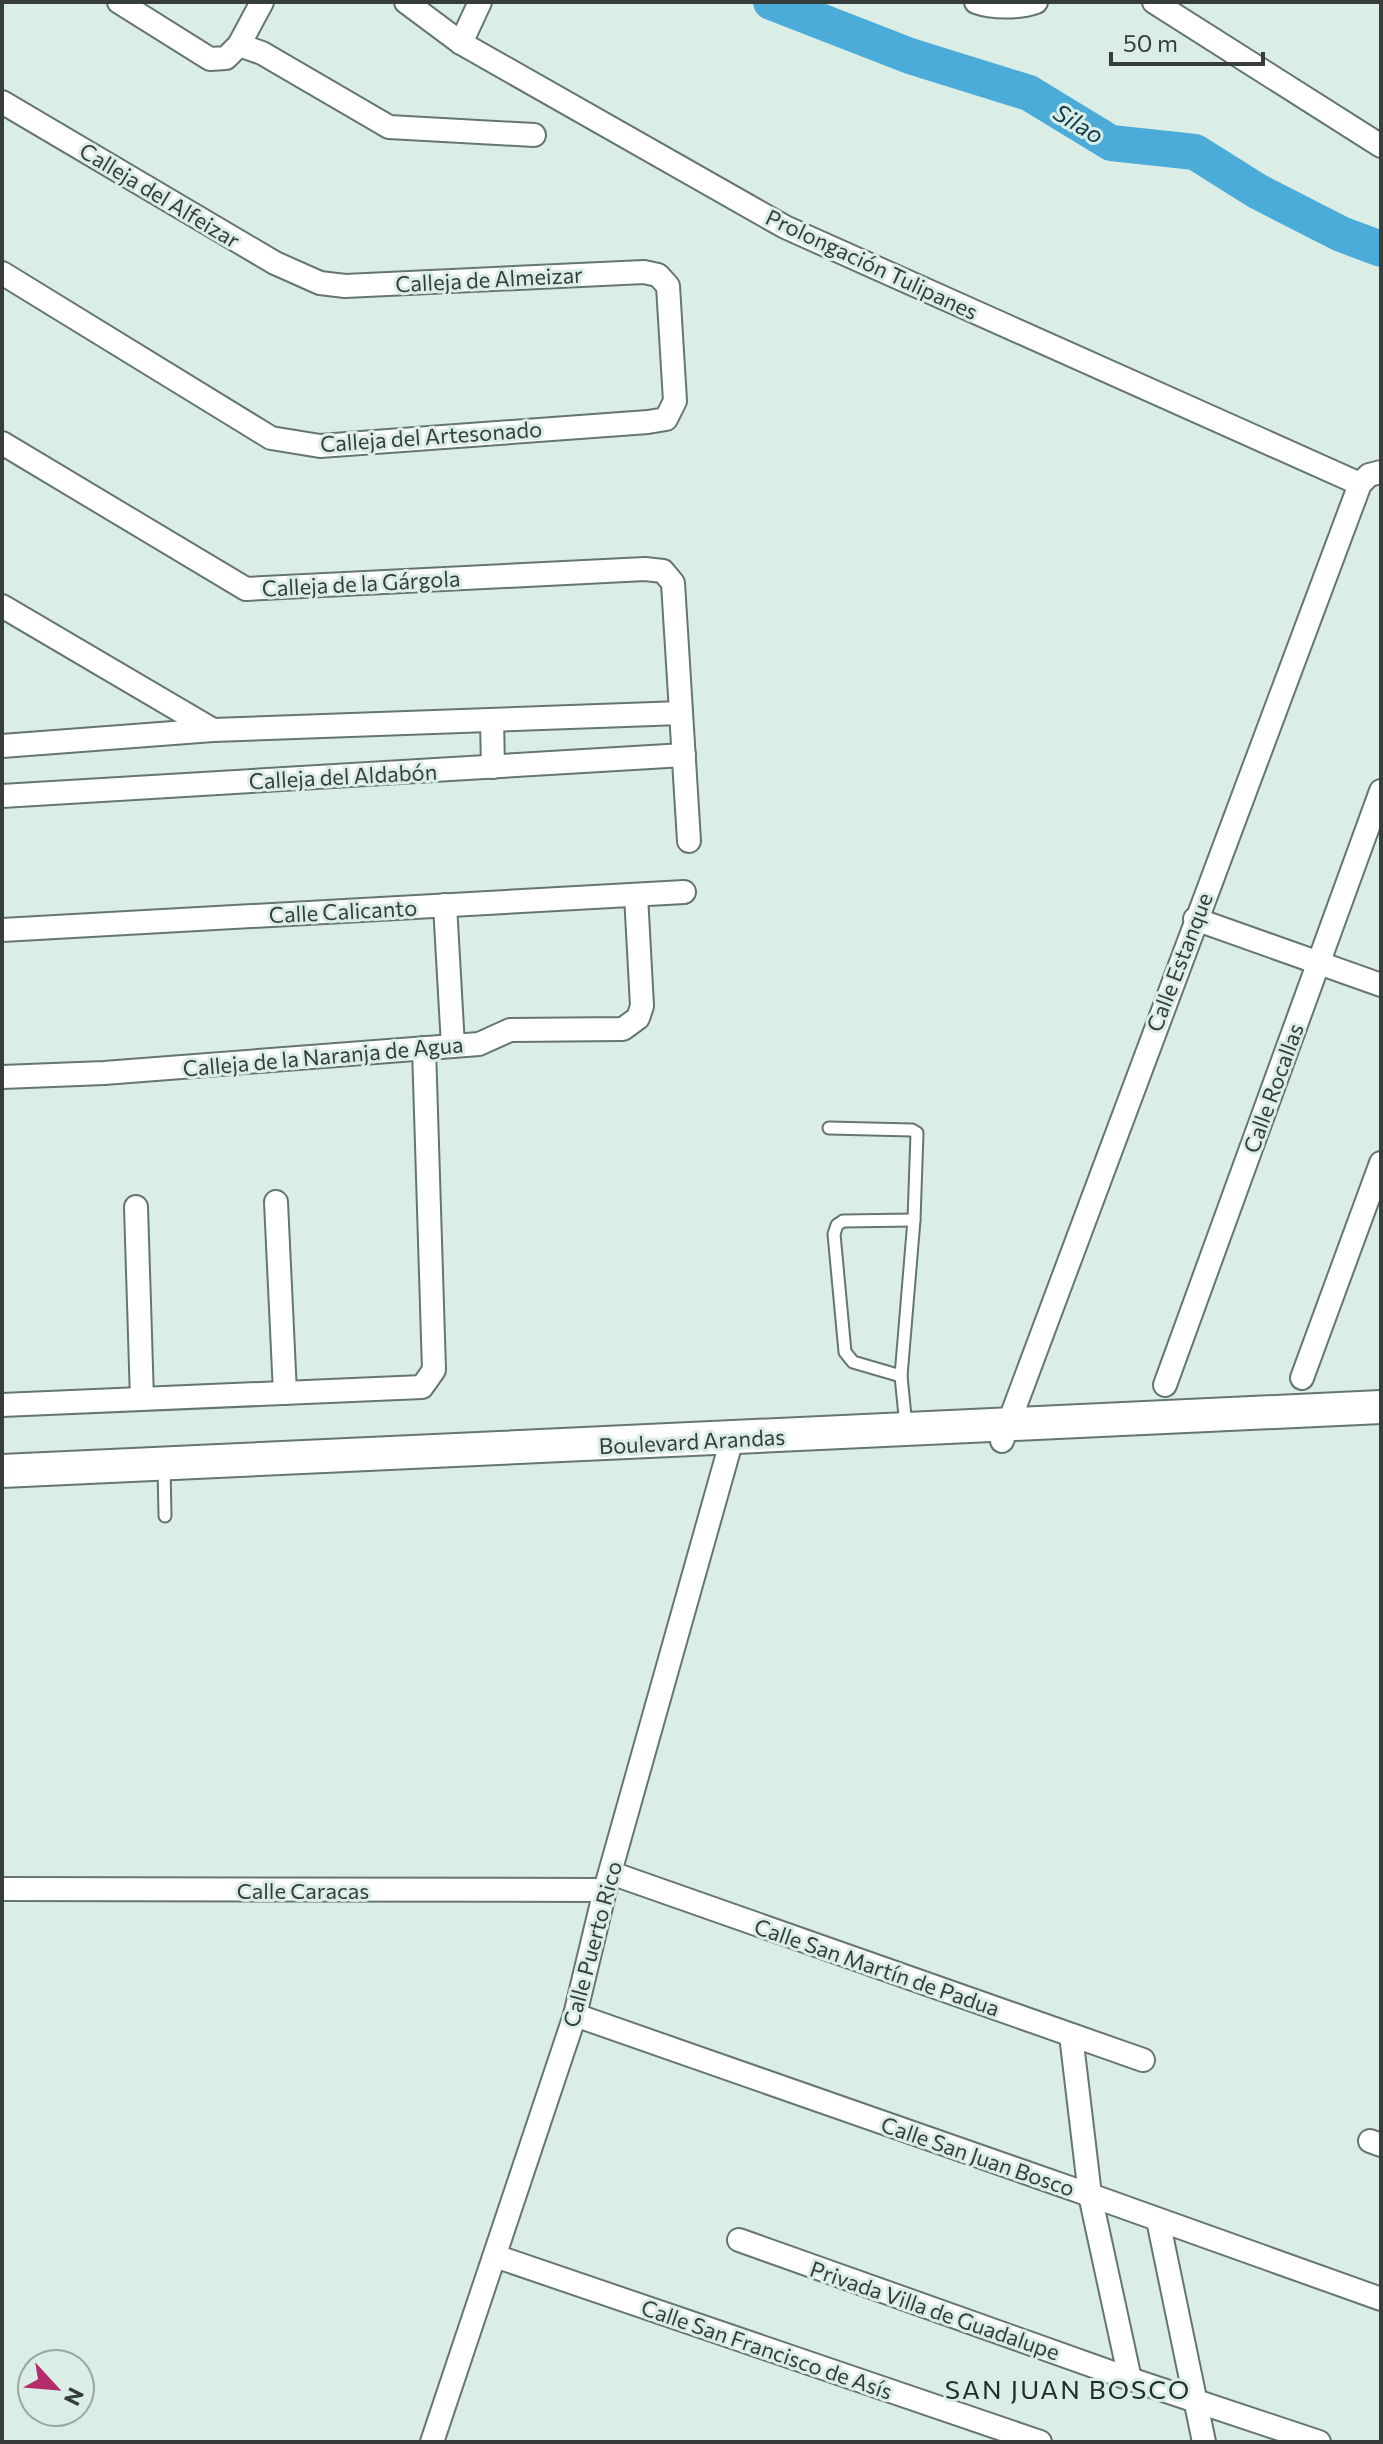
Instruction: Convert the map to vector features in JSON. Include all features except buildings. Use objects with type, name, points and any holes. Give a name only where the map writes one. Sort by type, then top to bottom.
[{"type":"main road","name":"Boulevard Arandas","points":[[730,1445],[907,1430],[1005,1433],[1381,1407]]},
{"type":"main road","name":"Boulevard Arandas","points":[[2,1485],[164,1471],[1005,1433],[1381,1426]]},
{"type":"main road","name":"Boulevard Arandas","points":[[2,1471],[164,1471]]},
{"type":"street","points":[[119,2],[210,59],[226,58],[239,45],[262,2]]},
{"type":"street","name":"Prolongación Tulipanes","points":[[406,2],[461,43],[785,227],[1360,484]]},
{"type":"street","points":[[461,43],[480,2]]},
{"type":"street","points":[[976,2],[986,6],[1029,5],[1036,2]]},
{"type":"street","points":[[1154,2],[1381,146]]},
{"type":"street","points":[[239,45],[262,53],[389,127],[534,135]]},
{"type":"street","name":"Calleja del Alfeizar","points":[[2,102],[275,263],[320,283]]},
{"type":"street","name":"Calleja de Almeizar","points":[[320,283],[345,286],[644,272],[658,275]]},
{"type":"street","name":"Calleja del Artesonado","points":[[2,273],[271,438],[320,446],[666,419],[675,401],[668,286],[658,275]]},
{"type":"street","name":"Calleja de la Gárgola","points":[[2,443],[246,589],[645,569],[663,571],[673,583],[681,713]]},
{"type":"street","points":[[1360,484],[1369,475],[1381,472]]},
{"type":"street","name":"Calle Estanque","points":[[1005,1433],[1360,484]]},
{"type":"street","points":[[2,606],[213,730]]},
{"type":"street","points":[[2,746],[213,730],[681,713],[689,841]]},
{"type":"street","points":[[492,720],[493,767]]},
{"type":"street","name":"Calleja del Aldabón","points":[[2,796],[684,755]]},
{"type":"street","name":"Calle Rocallas","points":[[1165,1385],[1381,791]]},
{"type":"street","name":"Calle Calicanto","points":[[2,930],[684,892]]},
{"type":"street","name":"Calleja de la Naranja de Agua","points":[[2,1077],[104,1073],[479,1044],[510,1030],[623,1029],[638,1018],[642,1006],[636,895]]},
{"type":"street","points":[[445,905],[453,1046]]},
{"type":"street","points":[[1195,919],[1381,985]]},
{"type":"street","points":[[2,1405],[422,1387],[434,1370],[424,1048]]},
{"type":"street","points":[[1302,1378],[1381,1163]]},
{"type":"street","points":[[276,1202],[285,1393]]},
{"type":"street","points":[[136,1207],[142,1399]]},
{"type":"street","name":"Calle Puerto Rico","points":[[432,2442],[575,2015],[608,1882],[730,1445]]},
{"type":"street","name":"Calle Caracas","points":[[2,1889],[608,1882]]},
{"type":"street","name":"Calle San Martín de Padua","points":[[608,1882],[1143,2060]]},
{"type":"street","name":"Calle San Juan Bosco","points":[[575,2015],[1158,2220],[1379,2291]]},
{"type":"street","points":[[1071,2035],[1090,2195],[1130,2379]]},
{"type":"street","points":[[1158,2220],[1204,2442]]},
{"type":"street","name":"Privada Villa de Guadalupe","points":[[739,2240],[1130,2379],[1319,2442]]},
{"type":"street","name":"Calle San Francisco de Asís","points":[[495,2256],[1040,2442]]},
{"type":"lane","points":[[829,1128],[912,1130],[917,1133],[914,1220],[901,1376],[907,1430]]},
{"type":"lane","points":[[901,1376],[853,1362],[845,1352],[834,1234],[837,1225],[843,1221],[914,1220]]},
{"type":"lane","points":[[164,1471],[165,1516]]},
{"type":"waterway","name":"Silao","points":[[771,2],[910,56],[1029,93],[1111,143],[1195,152],[1257,191],[1341,234],[1381,249]]},
{"type":"district","name":"SAN JUAN BOSCO","points":[[1068,2388]]}]
